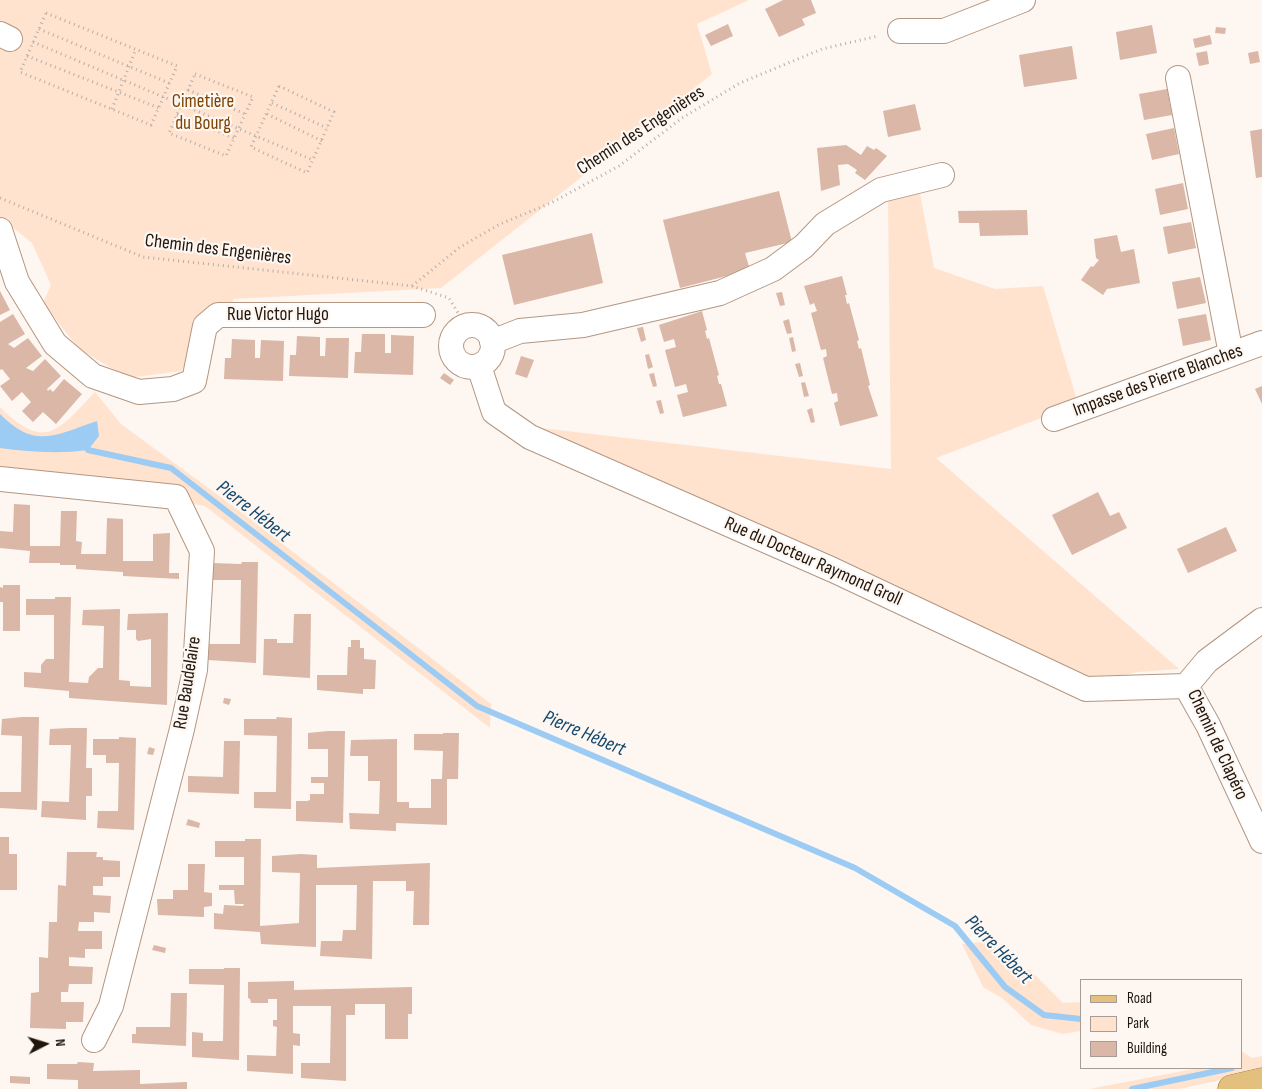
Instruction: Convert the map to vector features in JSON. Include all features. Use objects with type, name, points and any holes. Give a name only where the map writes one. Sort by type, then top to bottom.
[{"type":"main road","points":[[1232,1089],[1262,1082]]},
{"type":"street","points":[[900,31],[944,31],[1024,0]]},
{"type":"street","points":[[1178,78],[1231,354]]},
{"type":"street","points":[[492,342],[520,331],[583,325],[720,293],[773,269],[804,246],[825,224],[881,190],[942,175]]},
{"type":"street","name":"Rue Victor Hugo","points":[[0,230],[17,282],[55,344],[93,376],[138,392],[174,389],[194,381],[205,326],[218,315],[423,315]]},
{"type":"street","points":[[466,326],[481,327],[487,332],[492,342],[491,355],[479,366],[462,365],[452,352],[453,336],[466,326]]},
{"type":"street","name":"Impasse des Pierre Blanches","points":[[1054,419],[1262,343]]},
{"type":"street","name":"Rue du Docteur Raymond Groll","points":[[479,366],[494,412],[530,437],[834,570],[1086,689],[1186,686]]},
{"type":"street","name":"Rue Baudelaire","points":[[0,479],[176,497],[202,551],[194,670],[182,729],[111,1006],[94,1040]]},
{"type":"street","name":"Chemin de Clapéro","points":[[1262,620],[1207,662],[1186,686],[1208,725],[1262,841]]},
{"type":"path","points":[[46,13],[177,66],[152,125],[20,72],[33,42],[46,13]]},
{"type":"path","points":[[39,29],[169,83]]},
{"type":"path","name":"Chemin des Engenières","points":[[412,286],[460,247],[500,224],[551,202],[619,166],[682,118],[740,83],[822,49],[900,31]]},
{"type":"path","points":[[5,37],[13,33],[257,134],[313,160]]},
{"type":"path","points":[[112,109],[136,49]]},
{"type":"path","points":[[27,56],[159,108]]},
{"type":"path","points":[[195,74],[253,97],[226,156],[169,133],[182,104],[195,74]]},
{"type":"path","points":[[279,86],[334,112],[307,173],[251,148],[267,114],[279,86]]},
{"type":"path","points":[[188,90],[245,114]]},
{"type":"path","points":[[272,103],[327,128]]},
{"type":"path","points":[[267,114],[322,141]]},
{"type":"path","points":[[177,115],[234,138]]},
{"type":"path","name":"Chemin des Engenières","points":[[0,198],[143,257],[412,286],[449,298],[466,326]]},
{"type":"green space","name":"Cimetière du Bourg","points":[[0,0],[749,0],[697,24],[712,74],[441,288],[234,299],[181,371],[128,378],[79,349],[43,303],[51,285],[32,243],[0,217]]},
{"type":"green space","points":[[919,188],[934,268],[995,289],[1043,286],[1078,404],[936,458],[1179,669],[1137,672],[1095,683],[541,428],[891,469],[888,197]]},
{"type":"green space","points":[[95,392],[121,424],[245,515],[491,704],[490,728],[205,506],[0,471],[0,407],[15,421],[29,429],[40,432],[50,431],[61,426]]},
{"type":"green space","points":[[993,941],[1010,967],[1030,970],[1063,1003],[1080,1002],[1080,1031],[1063,1034],[1031,1025],[1002,998],[983,987],[962,944]]},
{"type":"green space","points":[[1242,1052],[1252,1058],[1262,1056],[1262,1071],[1179,1089],[1089,1089],[1194,1069],[1242,1069]]},
{"type":"water","points":[[0,414],[24,432],[35,436],[57,434],[97,421],[99,436],[88,450],[44,452],[0,448]]},
{"type":"building","points":[[783,0],[811,0],[816,13],[802,19],[805,25],[779,37],[765,9]]},
{"type":"building","points":[[728,24],[733,36],[711,46],[705,35]]},
{"type":"building","points":[[1152,25],[1157,53],[1120,60],[1116,32]]},
{"type":"building","points":[[1216,27],[1226,28],[1225,34],[1215,33]]},
{"type":"building","points":[[1210,35],[1212,44],[1195,48],[1193,39]]},
{"type":"building","points":[[1072,46],[1077,79],[1024,87],[1019,55]]},
{"type":"building","points":[[1207,51],[1209,64],[1199,66],[1196,53]]},
{"type":"building","points":[[1258,51],[1260,62],[1250,64],[1248,53]]},
{"type":"building","points":[[1167,89],[1172,115],[1144,120],[1139,94]]},
{"type":"building","points":[[915,104],[921,130],[888,137],[883,111]]},
{"type":"building","points":[[1174,128],[1179,154],[1152,160],[1146,134]]},
{"type":"building","points":[[1262,129],[1262,177],[1256,178],[1250,131]]},
{"type":"building","points":[[846,145],[861,155],[867,146],[874,150],[876,148],[887,156],[865,180],[855,173],[857,170],[848,164],[838,165],[840,185],[821,191],[817,148]]},
{"type":"building","points":[[1183,183],[1188,209],[1160,215],[1155,189]]},
{"type":"building","points":[[779,191],[792,242],[745,253],[750,270],[680,288],[663,220]]},
{"type":"building","points":[[1027,210],[1028,235],[980,236],[979,223],[959,223],[958,211]]},
{"type":"building","points":[[1191,222],[1196,248],[1168,254],[1163,227]]},
{"type":"building","points":[[592,233],[603,283],[514,305],[502,255]]},
{"type":"building","points":[[1117,235],[1121,252],[1134,249],[1140,283],[1107,289],[1103,295],[1081,280],[1091,266],[1093,267],[1099,260],[1096,258],[1094,239]]},
{"type":"building","points":[[842,276],[847,295],[845,295],[847,304],[849,303],[859,340],[857,341],[859,349],[861,348],[870,385],[868,386],[878,416],[840,426],[834,403],[838,401],[837,393],[832,394],[823,358],[827,356],[826,349],[821,350],[811,313],[817,311],[814,303],[810,305],[804,286]]},
{"type":"building","points":[[1200,277],[1206,303],[1177,309],[1172,282]]},
{"type":"building","points":[[0,291],[10,310],[0,315]]},
{"type":"building","points":[[782,292],[785,305],[780,306],[776,293]]},
{"type":"building","points":[[702,311],[707,330],[705,331],[707,339],[709,338],[719,375],[717,376],[719,384],[721,384],[727,406],[683,417],[677,395],[688,392],[686,384],[675,387],[665,350],[676,347],[674,339],[664,342],[659,325]]},
{"type":"building","points":[[13,314],[25,334],[8,344],[14,348],[28,338],[42,356],[26,368],[33,371],[45,359],[61,376],[47,389],[48,391],[50,389],[53,392],[64,379],[82,394],[56,424],[43,412],[33,422],[22,411],[31,402],[22,392],[12,401],[0,386],[10,379],[2,369],[0,370],[0,322]]},
{"type":"building","points":[[1206,314],[1211,340],[1183,346],[1178,319]]},
{"type":"building","points":[[789,319],[792,333],[787,334],[783,321]]},
{"type":"building","points":[[643,327],[646,340],[641,342],[637,328]]},
{"type":"building","points":[[362,334],[385,334],[385,353],[391,353],[391,335],[414,336],[413,375],[354,373],[355,352],[361,352]]},
{"type":"building","points":[[297,336],[320,337],[320,356],[325,356],[326,338],[349,338],[348,378],[289,376],[290,355],[296,355]]},
{"type":"building","points":[[793,337],[796,351],[792,352],[789,338]]},
{"type":"building","points":[[232,339],[255,340],[255,358],[260,358],[261,340],[284,341],[283,381],[224,379],[225,358],[231,358]]},
{"type":"building","points":[[649,354],[653,367],[648,369],[645,355]]},
{"type":"building","points":[[521,356],[534,360],[527,378],[515,374]]},
{"type":"building","points":[[800,363],[803,376],[799,377],[795,364]]},
{"type":"building","points":[[444,373],[454,380],[450,385],[440,378]]},
{"type":"building","points":[[654,373],[657,386],[653,387],[649,374]]},
{"type":"building","points":[[805,382],[809,396],[804,397],[801,383]]},
{"type":"building","points":[[1262,386],[1262,404],[1255,389]]},
{"type":"building","points":[[661,400],[664,413],[660,414],[656,401]]},
{"type":"building","points":[[812,408],[815,422],[811,423],[807,410]]},
{"type":"building","points":[[1098,492],[1110,516],[1119,512],[1127,528],[1072,555],[1052,515]]},
{"type":"building","points":[[14,504],[30,505],[30,546],[60,546],[61,511],[77,511],[76,541],[82,542],[81,554],[106,554],[107,518],[123,519],[123,561],[153,561],[153,534],[170,533],[169,573],[179,573],[179,579],[123,576],[123,572],[76,569],[76,565],[60,565],[60,563],[29,563],[30,551],[0,548],[0,531],[13,532]]},
{"type":"building","points":[[1226,527],[1237,551],[1188,573],[1177,549]]},
{"type":"building","points":[[242,562],[258,562],[256,663],[208,660],[209,644],[240,644],[241,580],[212,580],[212,563],[241,564]]},
{"type":"building","points":[[3,585],[20,585],[20,631],[3,631],[3,602],[0,602],[0,587],[3,588]]},
{"type":"building","points":[[55,597],[71,597],[69,682],[88,683],[89,677],[98,668],[103,668],[104,626],[82,625],[83,610],[120,609],[119,680],[130,681],[130,686],[151,687],[151,639],[138,641],[136,639],[136,630],[127,630],[128,614],[168,613],[167,705],[69,698],[69,691],[24,687],[24,672],[41,673],[41,665],[46,659],[54,659],[54,615],[26,615],[26,599],[55,599]]},
{"type":"building","points":[[294,614],[311,614],[310,678],[263,675],[264,639],[277,639],[277,643],[293,643]]},
{"type":"building","points":[[351,640],[360,640],[360,648],[364,648],[364,659],[376,660],[375,689],[363,689],[363,694],[317,690],[317,675],[347,675],[348,647],[351,647]]},
{"type":"building","points":[[224,698],[231,699],[229,705],[223,703]]},
{"type":"building","points":[[39,717],[37,810],[0,808],[0,792],[21,792],[22,736],[1,735],[2,719]]},
{"type":"building","points":[[276,717],[292,718],[291,809],[254,808],[254,792],[276,792],[277,736],[244,735],[244,719],[277,719]]},
{"type":"building","points":[[87,728],[86,768],[92,768],[92,796],[86,796],[86,820],[41,817],[42,801],[69,802],[71,745],[49,745],[50,729]]},
{"type":"building","points":[[345,731],[343,823],[296,821],[296,801],[310,800],[310,794],[324,794],[324,783],[311,783],[311,777],[328,777],[328,749],[308,749],[308,733]]},
{"type":"building","points":[[459,733],[458,779],[447,779],[447,825],[396,823],[396,831],[350,829],[349,813],[379,814],[380,781],[368,781],[368,756],[350,756],[351,740],[397,739],[397,802],[409,802],[409,808],[431,808],[431,779],[442,779],[443,751],[414,750],[414,734]]},
{"type":"building","points":[[119,737],[136,738],[134,830],[97,828],[98,811],[118,811],[119,763],[106,763],[106,755],[93,755],[93,739],[119,739]]},
{"type":"building","points":[[224,741],[240,741],[239,794],[188,792],[188,776],[223,777]]},
{"type":"building","points":[[149,747],[155,749],[153,755],[147,754]]},
{"type":"building","points":[[188,819],[200,823],[199,828],[186,825]]},
{"type":"building","points":[[0,837],[9,837],[9,854],[17,854],[17,890],[0,890]]},
{"type":"building","points":[[245,839],[261,839],[260,926],[299,923],[300,873],[272,872],[272,856],[301,854],[317,855],[317,868],[430,863],[429,925],[413,925],[414,891],[406,891],[406,881],[373,881],[372,959],[320,956],[321,941],[342,941],[343,930],[356,930],[357,885],[316,885],[316,947],[261,944],[260,932],[214,929],[214,913],[223,914],[224,905],[243,906],[244,904],[235,904],[234,890],[219,890],[219,885],[244,885],[244,857],[215,857],[215,841],[245,841]]},
{"type":"building","points":[[67,852],[97,852],[96,857],[103,857],[103,860],[120,861],[120,877],[103,877],[103,886],[93,886],[93,895],[111,896],[110,913],[94,912],[94,922],[79,922],[78,931],[102,931],[102,949],[85,949],[85,958],[69,957],[69,966],[93,967],[92,984],[69,984],[68,992],[61,992],[61,1002],[84,1002],[83,1022],[66,1022],[66,1029],[30,1028],[31,993],[39,992],[39,957],[48,958],[49,922],[57,922],[58,885],[66,886]]},
{"type":"building","points":[[188,864],[205,864],[204,892],[212,893],[212,906],[204,907],[204,917],[158,915],[157,899],[173,899],[173,890],[188,890]]},
{"type":"building","points":[[154,945],[166,948],[165,953],[152,950]]},
{"type":"building","points":[[240,968],[239,1060],[192,1057],[192,1032],[203,1033],[203,1041],[223,1041],[224,985],[189,984],[189,969]]},
{"type":"building","points":[[294,981],[294,990],[412,987],[412,1014],[408,1014],[408,1039],[385,1039],[385,1004],[355,1004],[355,1015],[346,1015],[346,1081],[301,1078],[301,1063],[330,1063],[331,1006],[293,1006],[293,1033],[300,1034],[300,1046],[293,1045],[293,1074],[247,1071],[247,1055],[276,1056],[277,1027],[273,1026],[273,1020],[277,1020],[277,999],[268,999],[268,1003],[251,1003],[248,998],[248,982]]},
{"type":"building","points":[[171,993],[187,993],[186,1046],[132,1043],[132,1034],[136,1034],[136,1027],[170,1027]]},
{"type":"building","points":[[78,1062],[94,1063],[93,1071],[140,1070],[140,1084],[187,1082],[187,1089],[78,1089],[78,1080],[47,1079],[47,1064],[77,1064]]},
{"type":"building","points":[[10,1076],[30,1077],[30,1084],[10,1083]]},
{"type":"waterway","name":"Pierre Hébert","points":[[88,450],[171,468],[477,706],[855,868],[955,926],[1005,987],[1044,1015],[1080,1019]]},
{"type":"waterway","name":"Pierre Hébert","points":[[1132,1089],[1227,1069]]}]
